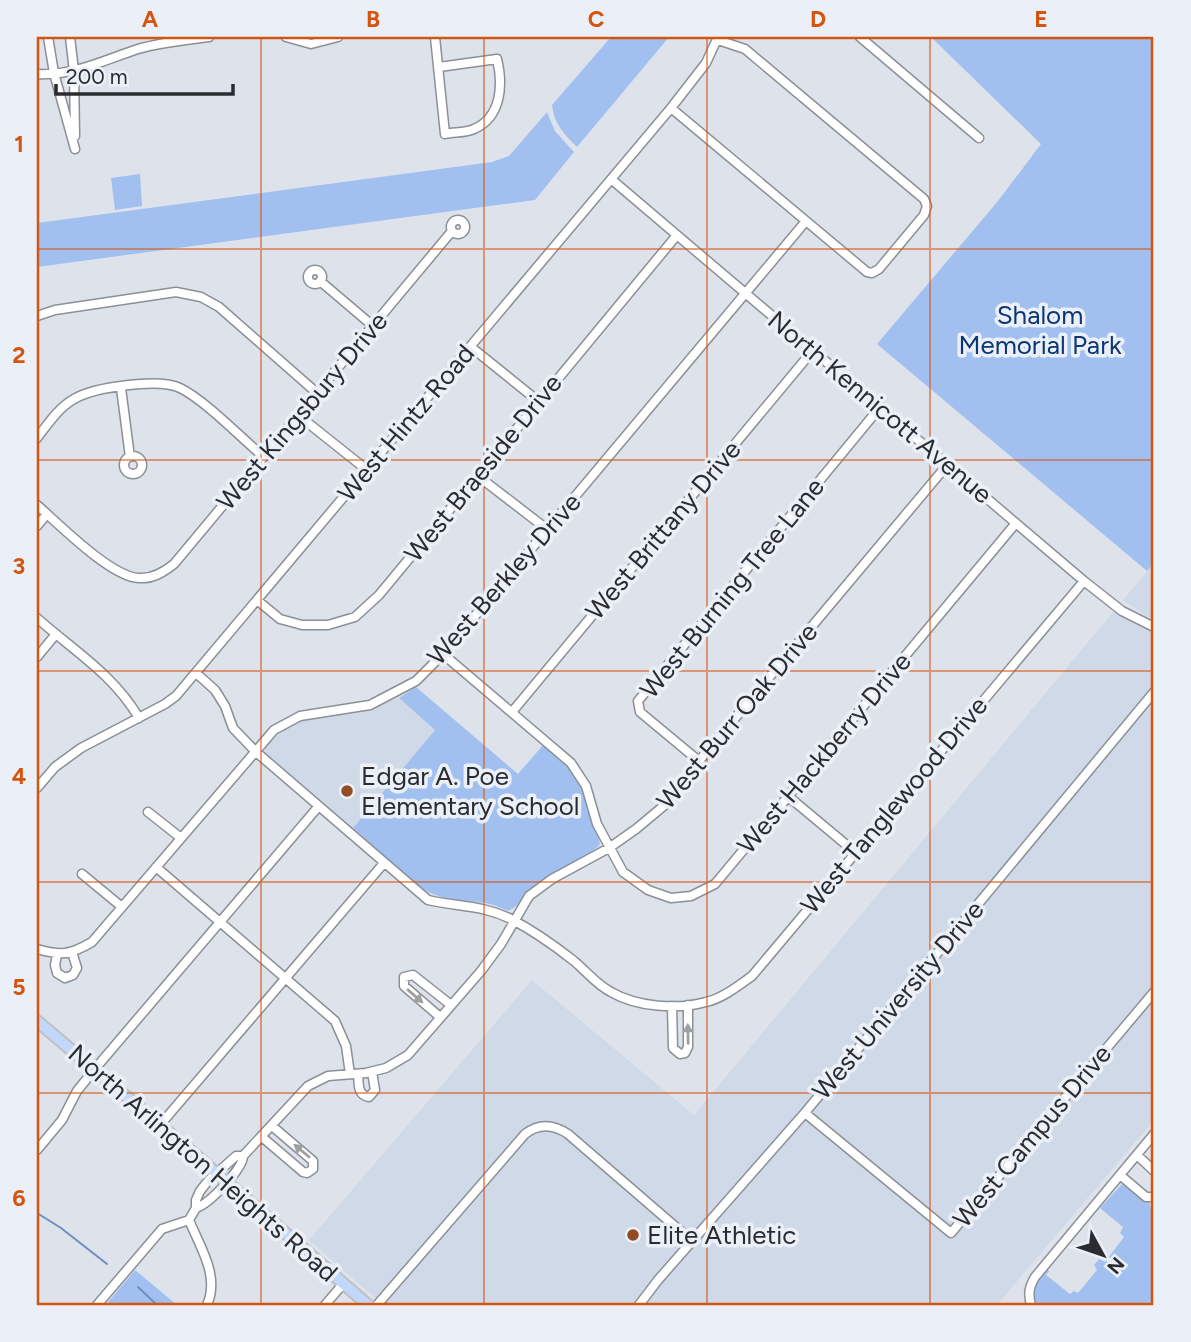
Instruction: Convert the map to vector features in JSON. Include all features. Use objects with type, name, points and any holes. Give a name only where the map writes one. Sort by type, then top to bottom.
[{"type":"main road","name":"North Arlington Heights Road","points":[[37,1021],[227,1181],[368,1305]]},
{"type":"street","points":[[48,37],[54,74],[75,149],[74,71],[70,37]]},
{"type":"street","points":[[37,74],[74,71],[158,44],[209,37]]},
{"type":"street","points":[[286,37],[311,44],[338,37]]},
{"type":"street","points":[[435,37],[445,134],[474,129],[498,105],[500,74],[497,59],[439,67]]},
{"type":"street","points":[[860,37],[979,138]]},
{"type":"street","points":[[671,108],[863,270],[870,273],[877,271],[924,215],[927,206],[924,199],[745,50],[718,38]]},
{"type":"street","name":"West Hintz Road","points":[[37,788],[55,767],[81,748],[176,696],[671,108],[706,63],[718,38]]},
{"type":"street","name":"North Kennicott Avenue","points":[[611,179],[1084,581],[1122,611],[1154,627]]},
{"type":"street","name":"West Berkley Drive","points":[[72,952],[92,943],[274,730],[300,716],[370,705],[416,681],[443,654],[806,221]]},
{"type":"street","name":"West Kingsbury Drive","points":[[47,514],[113,570],[144,578],[161,573],[174,564],[452,231]]},
{"type":"street","name":"West Braeside Drive","points":[[257,600],[280,619],[302,625],[328,625],[355,617],[379,594],[677,235]]},
{"type":"street","points":[[320,281],[373,326]]},
{"type":"street","points":[[37,316],[55,310],[176,292],[201,297],[219,307],[317,393]]},
{"type":"street","points":[[471,347],[538,401]]},
{"type":"street","name":"West Brittany Drive","points":[[512,712],[814,349]]},
{"type":"street","points":[[37,438],[71,400],[86,393],[156,383],[178,387],[195,398],[264,457]]},
{"type":"street","points":[[121,388],[130,457]]},
{"type":"street","name":"West Burning Tree Lane","points":[[699,761],[640,712],[638,701],[881,406]]},
{"type":"street","points":[[298,415],[367,470]]},
{"type":"street","name":"West Burr Oak Drive","points":[[243,1156],[307,1086],[328,1076],[386,1068],[408,1055],[481,971],[501,944],[529,896],[552,879],[609,848],[666,804],[948,464]]},
{"type":"street","points":[[478,476],[548,530]]},
{"type":"street","points":[[37,505],[47,514],[37,526]]},
{"type":"street","name":"West Hackberry Drive","points":[[443,654],[571,763],[586,786],[597,824],[623,872],[648,890],[671,898],[691,896],[715,884],[1016,523]]},
{"type":"street","name":"West Tanglewood Drive","points":[[196,673],[215,690],[233,728],[255,751],[428,900],[485,908],[514,920],[572,960],[610,992],[635,1001],[672,1006],[688,1005],[719,997],[752,976],[1084,581]]},
{"type":"street","points":[[37,618],[108,676],[127,698],[139,718]]},
{"type":"street","points":[[37,657],[56,634]]},
{"type":"street","name":"West University Drive","points":[[639,1305],[805,1113],[1154,691]]},
{"type":"street","points":[[789,797],[855,852]]},
{"type":"street","points":[[37,1150],[62,1120],[77,1091],[94,1070],[318,807]]},
{"type":"street","points":[[148,812],[181,838]]},
{"type":"street","points":[[160,1125],[384,863]]},
{"type":"street","points":[[156,867],[335,1021],[363,1096],[369,1097],[375,1090],[372,1072]]},
{"type":"street","points":[[82,874],[122,906]]},
{"type":"street","points":[[37,949],[57,955],[72,952],[77,968],[73,975],[65,978],[57,973],[57,955]]},
{"type":"street","points":[[440,1017],[404,986],[404,977],[413,975],[451,1005]]},
{"type":"street","name":"West Campus Drive","points":[[805,1113],[951,1233],[1154,992]]},
{"type":"street","points":[[672,1006],[673,1048],[680,1054],[685,1053],[688,1047],[688,1005]]},
{"type":"street","points":[[377,1305],[524,1134],[543,1125],[555,1127],[568,1134],[692,1241]]},
{"type":"street","points":[[262,1137],[303,1172],[307,1173],[313,1169],[313,1161],[272,1126]]},
{"type":"street","points":[[1031,1305],[1029,1296],[1035,1277],[1154,1134]]},
{"type":"street","points":[[1137,1155],[1154,1171]]},
{"type":"street","points":[[97,1305],[162,1229],[189,1220],[196,1208],[200,1191],[236,1156],[243,1156],[242,1164],[227,1181],[205,1205],[196,1208]]},
{"type":"street","points":[[1120,1175],[1146,1197],[1154,1197]]},
{"type":"street","points":[[189,1220],[213,1277],[207,1305]]},
{"type":"street","points":[[326,1305],[343,1284]]},
{"type":"shaded area","points":[[1154,563],[1154,621],[1123,600]]},
{"type":"shaded area","points":[[1114,611],[1132,623],[1154,632],[1154,1120],[997,1305],[383,1305],[309,1240],[532,980],[694,1115]]},
{"type":"shaded area","name":"Edgar A. Poe Elementary School","points":[[399,698],[435,730],[353,828],[265,753],[265,746],[289,726],[308,718],[368,709]]},
{"type":"green space","points":[[611,37],[669,37],[577,147],[557,123],[552,105]]},
{"type":"green space","name":"Shalom Memorial Park","points":[[931,37],[1154,37],[1154,563],[1147,571],[877,344],[998,201],[1041,144]]},
{"type":"green space","points":[[547,112],[555,131],[574,152],[535,200],[37,267],[37,223],[492,162],[509,156]]},
{"type":"green space","points":[[140,174],[142,206],[115,210],[111,178]]},
{"type":"green space","points":[[416,687],[518,774],[544,744],[566,764],[581,783],[599,846],[541,881],[508,911],[486,903],[444,898],[421,888],[353,828],[435,730],[399,698]]},
{"type":"green space","points":[[1124,1184],[1149,1201],[1154,1222],[1154,1305],[1035,1305],[1032,1290],[1047,1269],[1049,1271],[1046,1275],[1070,1294],[1074,1291],[1078,1293],[1097,1270],[1094,1265],[1099,1259],[1105,1262],[1124,1237],[1120,1233],[1123,1227],[1100,1208]]},
{"type":"green space","points":[[135,1270],[177,1305],[112,1305],[108,1302]]},
{"type":"waterway","points":[[37,1213],[107,1264]]},
{"type":"waterway","points":[[138,1287],[157,1305]]},
{"type":"place","name":"Edgar A. Poe Elementary School","points":[[347,791]]},
{"type":"place","name":"Elite Athletic","points":[[633,1235]]}]
